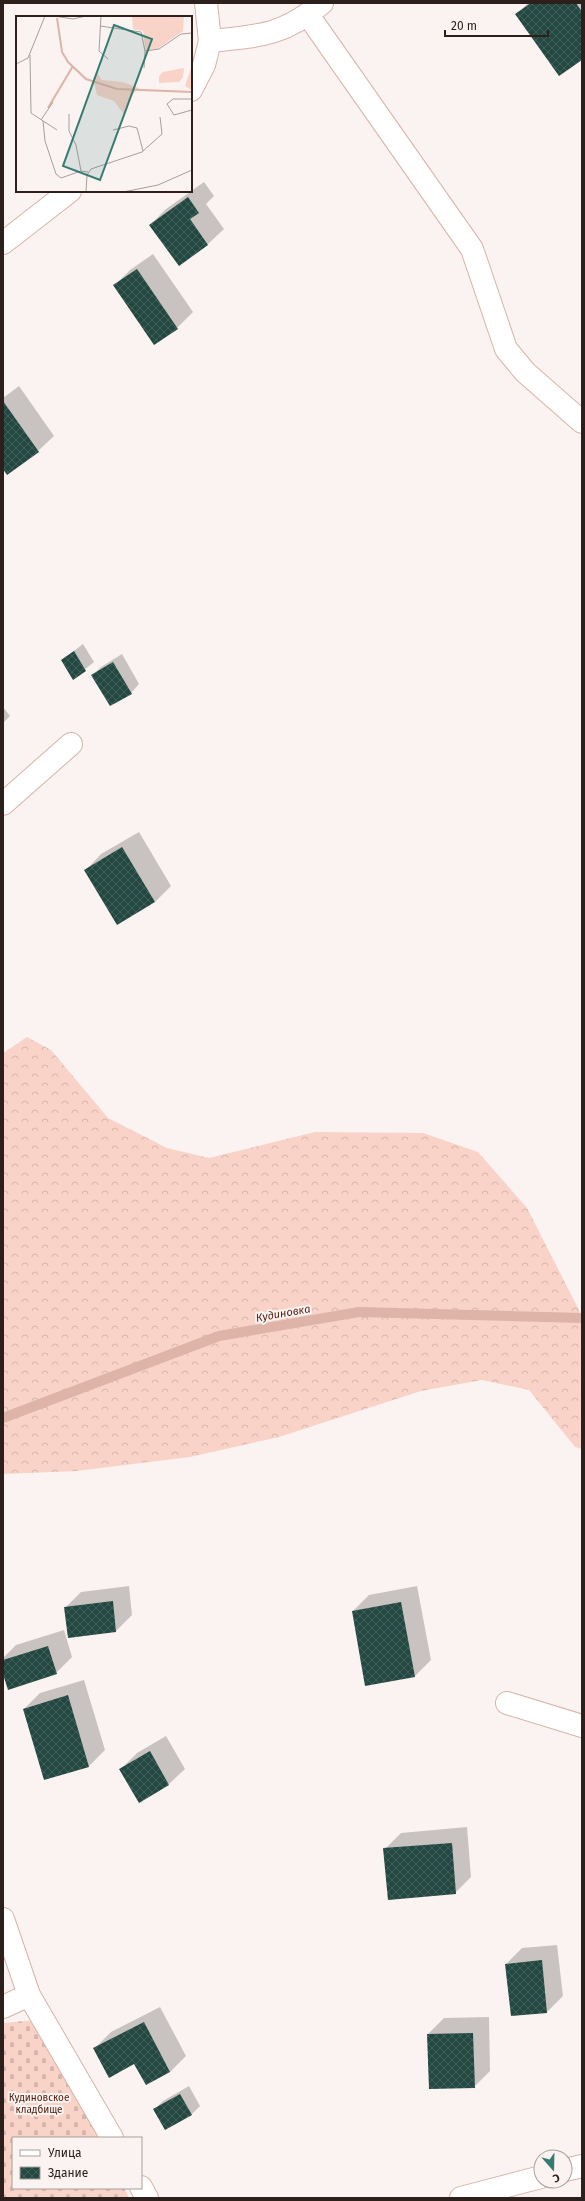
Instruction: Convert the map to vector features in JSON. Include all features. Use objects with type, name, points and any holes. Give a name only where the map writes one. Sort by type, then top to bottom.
[{"type":"street","points":[[192,88],[204,65],[210,40],[206,3]]},
{"type":"street","points":[[210,40],[251,37],[280,31],[315,9],[472,248],[506,349],[525,372],[582,422]]},
{"type":"street","points":[[3,243],[69,192]]},
{"type":"street","points":[[3,804],[71,744]]},
{"type":"street","points":[[507,1704],[582,1726]]},
{"type":"street","points":[[3,1919],[29,1994],[111,2137]]},
{"type":"street","points":[[3,2007],[29,1994]]},
{"type":"street","points":[[461,2198],[533,2179]]},
{"type":"street","points":[[142,2189],[147,2198]]},
{"type":"green space","points":[[27,1037],[51,1050],[108,1118],[167,1148],[209,1158],[315,1132],[423,1133],[478,1152],[527,1208],[582,1316],[582,1449],[575,1447],[529,1390],[482,1380],[421,1391],[279,1437],[190,1457],[77,1471],[3,1474],[3,1053]]},
{"type":"green space","name":"Кудиновское кладбище","points":[[36,2020],[97,2137],[12,2137],[12,2189],[124,2189],[129,2198],[3,2198],[3,2023]]},
{"type":"building","points":[[531,3],[576,3],[582,12],[582,60],[559,76],[515,14]]},
{"type":"building","points":[[188,197],[199,213],[190,219],[208,245],[179,266],[149,225]]},
{"type":"building","points":[[137,269],[178,329],[154,345],[113,285]]},
{"type":"building","points":[[3,401],[39,452],[7,475],[3,469]]},
{"type":"building","points":[[74,651],[86,671],[73,680],[61,660]]},
{"type":"building","points":[[113,662],[132,694],[110,706],[91,675]]},
{"type":"building","points":[[122,847],[155,902],[117,925],[84,870]]},
{"type":"building","points":[[113,1601],[116,1632],[68,1638],[64,1607]]},
{"type":"building","points":[[401,1602],[415,1677],[365,1686],[352,1611]]},
{"type":"building","points":[[48,1646],[57,1674],[8,1690],[3,1674],[3,1660]]},
{"type":"building","points":[[68,1695],[89,1767],[44,1780],[23,1709]]},
{"type":"building","points":[[150,1751],[169,1785],[139,1803],[119,1769]]},
{"type":"building","points":[[452,1843],[456,1894],[388,1900],[383,1848]]},
{"type":"building","points":[[542,1960],[547,2013],[511,2016],[505,1964]]},
{"type":"building","points":[[144,2022],[170,2072],[146,2085],[134,2064],[109,2078],[93,2048]]},
{"type":"building","points":[[473,2033],[475,2088],[429,2089],[427,2034]]},
{"type":"building","points":[[180,2094],[192,2115],[165,2130],[153,2109]]},
{"type":"waterway","name":"Кудиновка","points":[[3,1418],[219,1336],[359,1312],[582,1318]]}]
